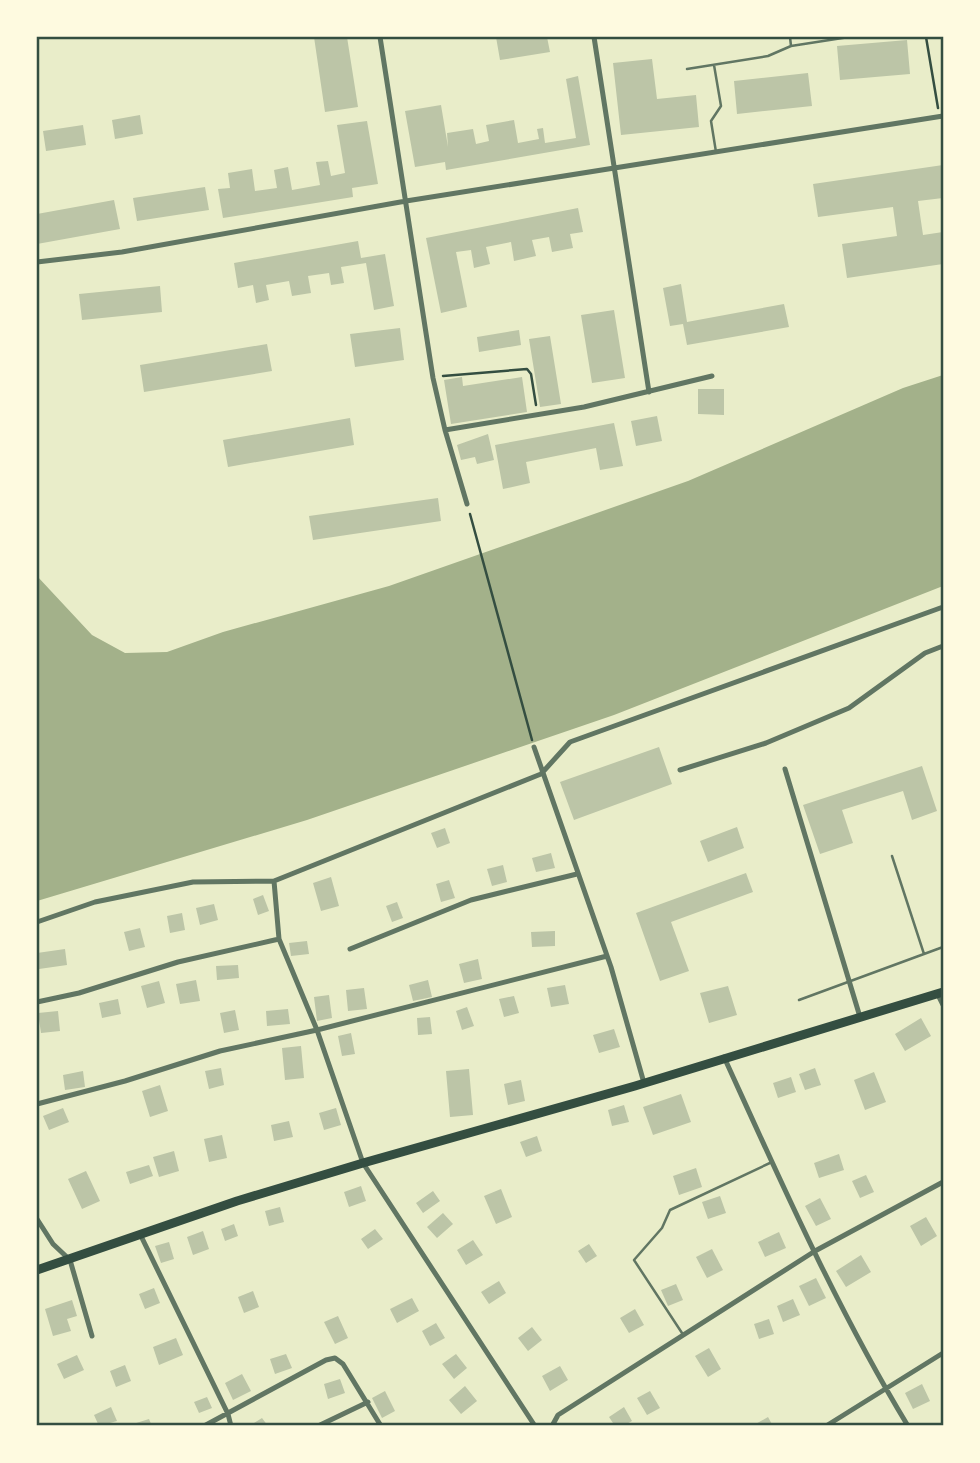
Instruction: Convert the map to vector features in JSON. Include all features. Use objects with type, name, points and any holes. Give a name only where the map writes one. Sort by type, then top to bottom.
[{"type":"main road","points":[[37,1270],[142,1236],[237,1201],[940,993]]},
{"type":"street","points":[[380,37],[433,378],[444,430],[467,504]]},
{"type":"street","points":[[594,37],[649,392]]},
{"type":"street","points":[[37,262],[122,252],[406,201],[943,116]]},
{"type":"street","points":[[444,430],[538,415],[712,376]]},
{"type":"street","points":[[37,922],[95,902],[193,882],[274,881],[541,774],[570,742],[943,607]]},
{"type":"street","points":[[680,770],[766,743],[849,708],[925,653],[943,646]]},
{"type":"street","points":[[534,747],[541,774],[607,956],[643,1083]]},
{"type":"street","points":[[785,769],[860,1017]]},
{"type":"street","points":[[350,948],[471,900],[578,874]]},
{"type":"street","points":[[274,881],[279,939],[317,1030],[363,1163],[535,1426]]},
{"type":"street","points":[[37,1002],[79,993],[178,962],[279,939]]},
{"type":"street","points":[[37,1104],[125,1081],[220,1051],[317,1030],[607,956]]},
{"type":"street","points":[[940,993],[943,1005]]},
{"type":"street","points":[[724,1057],[815,1251],[886,1390],[908,1426]]},
{"type":"street","points":[[552,1426],[558,1415],[815,1251],[943,1182]]},
{"type":"street","points":[[37,1219],[53,1244],[70,1260],[92,1336]]},
{"type":"street","points":[[142,1236],[228,1414],[231,1426]]},
{"type":"street","points":[[826,1426],[943,1353]]},
{"type":"street","points":[[204,1426],[335,1358],[343,1364],[381,1426]]},
{"type":"street","points":[[318,1426],[368,1402]]},
{"type":"lane","points":[[790,37],[792,46]]},
{"type":"lane","points":[[687,69],[776,55],[792,46],[849,37]]},
{"type":"lane","points":[[714,65],[721,106],[711,121],[716,152]]},
{"type":"lane","points":[[892,856],[924,954]]},
{"type":"lane","points":[[799,1000],[943,947]]},
{"type":"lane","points":[[684,1335],[634,1260],[662,1228],[670,1210],[772,1161]]},
{"type":"path","points":[[926,37],[938,108]]},
{"type":"path","points":[[433,378],[527,369],[531,374],[538,415]]},
{"type":"path","points":[[467,504],[534,747]]},
{"type":"shaded area","points":[[943,375],[943,586],[614,715],[307,820],[37,901],[37,576],[92,635],[125,653],[167,652],[223,632],[389,586],[688,481],[903,388]]},
{"type":"building","points":[[314,37],[347,37],[358,107],[325,112]]},
{"type":"building","points":[[496,37],[547,37],[550,52],[500,60]]},
{"type":"building","points":[[907,40],[910,74],[840,80],[837,46]]},
{"type":"building","points":[[652,59],[657,99],[696,95],[699,127],[621,135],[613,63]]},
{"type":"building","points":[[808,73],[812,106],[737,114],[734,81]]},
{"type":"building","points":[[578,76],[590,145],[446,170],[445,162],[415,167],[405,111],[441,105],[448,147],[447,133],[473,129],[476,144],[489,141],[486,125],[514,120],[518,143],[539,139],[537,129],[543,128],[545,143],[576,138],[566,79]]},
{"type":"building","points":[[140,115],[143,134],[115,139],[112,120]]},
{"type":"building","points":[[367,121],[378,184],[352,188],[353,197],[223,218],[218,189],[230,188],[228,173],[252,169],[255,191],[277,188],[274,170],[288,167],[292,190],[320,185],[316,162],[328,161],[331,176],[345,173],[337,125]]},
{"type":"building","points":[[83,125],[86,145],[46,151],[43,131]]},
{"type":"building","points":[[943,165],[943,198],[918,201],[923,235],[943,232],[943,264],[847,278],[842,244],[897,236],[893,207],[818,217],[813,184]]},
{"type":"building","points":[[205,187],[209,210],[137,221],[133,198]]},
{"type":"building","points":[[114,200],[120,229],[37,244],[37,214]]},
{"type":"building","points":[[578,208],[583,232],[570,234],[573,248],[552,252],[549,237],[532,240],[536,256],[514,261],[511,242],[486,247],[490,264],[474,268],[471,250],[456,252],[467,307],[441,313],[426,238]]},
{"type":"building","points":[[358,241],[361,258],[385,254],[394,306],[374,310],[366,263],[341,267],[344,283],[331,285],[329,273],[308,276],[311,293],[292,296],[289,281],[266,285],[269,300],[256,303],[253,285],[238,288],[234,263]]},
{"type":"building","points":[[681,284],[687,322],[784,304],[789,327],[687,345],[683,324],[670,326],[663,288]]},
{"type":"building","points":[[160,286],[162,312],[82,320],[79,294]]},
{"type":"building","points":[[614,310],[625,378],[592,383],[581,315]]},
{"type":"building","points":[[400,328],[404,360],[355,367],[350,334]]},
{"type":"building","points":[[519,330],[521,345],[479,352],[477,337]]},
{"type":"building","points":[[550,336],[561,404],[540,407],[529,339]]},
{"type":"building","points":[[267,344],[272,371],[144,392],[140,365]]},
{"type":"building","points":[[462,377],[463,386],[522,377],[527,412],[451,424],[444,380]]},
{"type":"building","points":[[698,389],[724,389],[724,415],[698,414]]},
{"type":"building","points":[[657,416],[662,441],[636,446],[631,421]]},
{"type":"building","points":[[350,418],[354,445],[228,467],[223,440]]},
{"type":"building","points":[[614,423],[623,466],[600,470],[596,448],[526,462],[530,483],[503,489],[495,445]]},
{"type":"building","points":[[488,434],[494,460],[477,464],[475,457],[461,460],[457,445]]},
{"type":"building","points":[[438,498],[441,521],[313,540],[309,516]]},
{"type":"building","points":[[659,747],[672,784],[574,820],[560,782]]},
{"type":"building","points":[[922,766],[937,811],[912,820],[903,791],[842,810],[853,843],[820,854],[803,805]]},
{"type":"building","points":[[737,827],[744,848],[708,862],[700,841]]},
{"type":"building","points":[[445,828],[450,843],[437,848],[431,833]]},
{"type":"building","points":[[551,853],[555,868],[536,872],[532,858]]},
{"type":"building","points":[[503,865],[507,882],[492,886],[487,869]]},
{"type":"building","points":[[746,873],[753,892],[671,922],[689,971],[660,981],[636,913]]},
{"type":"building","points":[[331,877],[339,906],[321,911],[313,883]]},
{"type":"building","points":[[449,880],[455,898],[441,902],[436,884]]},
{"type":"building","points":[[263,895],[269,911],[258,915],[253,899]]},
{"type":"building","points":[[397,902],[403,918],[392,922],[386,906]]},
{"type":"building","points":[[214,904],[218,920],[200,925],[196,908]]},
{"type":"building","points":[[182,913],[185,930],[170,933],[167,916]]},
{"type":"building","points":[[140,928],[145,947],[129,951],[124,932]]},
{"type":"building","points":[[555,931],[555,946],[532,947],[531,932]]},
{"type":"building","points":[[307,941],[309,954],[291,956],[289,943]]},
{"type":"building","points":[[65,949],[67,965],[39,969],[37,953]]},
{"type":"building","points":[[478,959],[482,979],[464,983],[459,964]]},
{"type":"building","points":[[238,965],[239,978],[217,980],[216,966]]},
{"type":"building","points":[[196,980],[200,1001],[180,1004],[176,984]]},
{"type":"building","points":[[428,980],[432,997],[413,1001],[409,985]]},
{"type":"building","points":[[159,981],[165,1003],[147,1008],[141,986]]},
{"type":"building","points":[[565,985],[569,1004],[551,1007],[547,988]]},
{"type":"building","points":[[728,986],[737,1015],[709,1023],[700,993]]},
{"type":"building","points":[[364,988],[367,1009],[348,1011],[346,990]]},
{"type":"building","points":[[329,995],[332,1018],[317,1021],[314,997]]},
{"type":"building","points":[[514,996],[519,1013],[504,1017],[499,999]]},
{"type":"building","points":[[118,999],[121,1014],[102,1018],[99,1003]]},
{"type":"building","points":[[467,1007],[474,1026],[462,1030],[456,1011]]},
{"type":"building","points":[[288,1009],[290,1024],[267,1026],[266,1011]]},
{"type":"building","points":[[235,1010],[239,1030],[224,1033],[220,1013]]},
{"type":"building","points":[[58,1011],[60,1031],[41,1033],[38,1013]]},
{"type":"building","points":[[430,1017],[432,1034],[418,1035],[417,1018]]},
{"type":"building","points":[[921,1018],[931,1036],[905,1051],[895,1034]]},
{"type":"building","points":[[614,1029],[620,1047],[599,1053],[593,1035]]},
{"type":"building","points":[[351,1033],[355,1054],[342,1056],[338,1036]]},
{"type":"building","points":[[301,1046],[304,1078],[285,1080],[282,1048]]},
{"type":"building","points":[[221,1068],[224,1085],[209,1089],[205,1071]]},
{"type":"building","points":[[815,1068],[821,1085],[805,1090],[799,1074]]},
{"type":"building","points":[[469,1069],[473,1115],[450,1117],[446,1071]]},
{"type":"building","points":[[83,1071],[85,1087],[65,1090],[63,1075]]},
{"type":"building","points":[[874,1072],[886,1102],[865,1110],[854,1080]]},
{"type":"building","points":[[791,1077],[796,1092],[778,1098],[773,1083]]},
{"type":"building","points":[[521,1080],[525,1101],[508,1105],[504,1084]]},
{"type":"building","points":[[160,1085],[168,1111],[150,1117],[142,1091]]},
{"type":"building","points":[[681,1094],[691,1122],[653,1135],[643,1107]]},
{"type":"building","points":[[624,1105],[629,1122],[612,1126],[608,1110]]},
{"type":"building","points":[[63,1108],[69,1122],[49,1130],[43,1116]]},
{"type":"building","points":[[336,1108],[341,1125],[324,1130],[319,1113]]},
{"type":"building","points":[[289,1121],[293,1137],[274,1141],[271,1125]]},
{"type":"building","points":[[222,1135],[227,1158],[209,1162],[204,1139]]},
{"type":"building","points":[[537,1136],[542,1151],[526,1157],[520,1142]]},
{"type":"building","points":[[174,1151],[179,1171],[159,1177],[153,1157]]},
{"type":"building","points":[[839,1154],[844,1170],[819,1178],[814,1163]]},
{"type":"building","points":[[149,1165],[153,1176],[130,1184],[126,1172]]},
{"type":"building","points":[[696,1168],[702,1187],[679,1195],[673,1176]]},
{"type":"building","points":[[86,1171],[100,1201],[82,1209],[68,1179]]},
{"type":"building","points":[[866,1175],[874,1192],[860,1198],[852,1181]]},
{"type":"building","points":[[361,1186],[366,1201],[349,1207],[344,1192]]},
{"type":"building","points":[[501,1189],[512,1217],[496,1224],[484,1196]]},
{"type":"building","points":[[433,1191],[440,1201],[423,1213],[416,1203]]},
{"type":"building","points":[[720,1196],[726,1213],[708,1219],[702,1202]]},
{"type":"building","points":[[820,1198],[831,1219],[816,1226],[805,1206]]},
{"type":"building","points":[[280,1207],[284,1222],[269,1226],[265,1211]]},
{"type":"building","points":[[443,1213],[453,1224],[437,1238],[427,1227]]},
{"type":"building","points":[[926,1217],[937,1236],[921,1246],[910,1226]]},
{"type":"building","points":[[234,1224],[238,1236],[225,1241],[221,1229]]},
{"type":"building","points":[[375,1229],[383,1239],[368,1249],[361,1239]]},
{"type":"building","points":[[203,1231],[209,1249],[193,1255],[187,1237]]},
{"type":"building","points":[[779,1232],[786,1248],[765,1257],[758,1242]]},
{"type":"building","points":[[473,1240],[483,1255],[466,1265],[457,1250]]},
{"type":"building","points":[[169,1242],[174,1259],[161,1263],[155,1246]]},
{"type":"building","points":[[589,1244],[597,1256],[586,1263],[578,1251]]},
{"type":"building","points":[[712,1249],[723,1270],[707,1278],[696,1257]]},
{"type":"building","points":[[861,1255],[871,1272],[846,1287],[836,1271]]},
{"type":"building","points":[[816,1278],[826,1298],[809,1306],[799,1286]]},
{"type":"building","points":[[499,1281],[506,1293],[489,1304],[481,1292]]},
{"type":"building","points":[[676,1284],[683,1300],[668,1306],[661,1290]]},
{"type":"building","points":[[154,1288],[160,1303],[145,1309],[139,1294]]},
{"type":"building","points":[[253,1291],[259,1307],[244,1313],[238,1297]]},
{"type":"building","points":[[412,1298],[419,1311],[397,1323],[390,1309]]},
{"type":"building","points":[[793,1299],[800,1315],[783,1322],[777,1306]]},
{"type":"building","points":[[72,1300],[77,1316],[67,1319],[71,1331],[53,1336],[45,1309]]},
{"type":"building","points":[[635,1309],[644,1325],[629,1333],[620,1318]]},
{"type":"building","points":[[338,1316],[348,1338],[335,1344],[324,1322]]},
{"type":"building","points":[[769,1319],[774,1334],[759,1339],[754,1324]]},
{"type":"building","points":[[436,1323],[445,1338],[430,1346],[422,1331]]},
{"type":"building","points":[[532,1327],[542,1340],[528,1351],[518,1338]]},
{"type":"building","points":[[176,1338],[183,1355],[159,1365],[153,1347]]},
{"type":"building","points":[[709,1348],[721,1369],[708,1377],[695,1356]]},
{"type":"building","points":[[286,1354],[292,1368],[275,1374],[270,1359]]},
{"type":"building","points":[[456,1354],[467,1368],[454,1379],[442,1364]]},
{"type":"building","points":[[77,1355],[84,1370],[64,1379],[57,1364]]},
{"type":"building","points":[[125,1365],[131,1381],[116,1387],[110,1371]]},
{"type":"building","points":[[560,1366],[568,1380],[550,1391],[542,1376]]},
{"type":"building","points":[[242,1374],[251,1391],[233,1400],[225,1383]]},
{"type":"building","points":[[340,1379],[345,1393],[328,1399],[324,1384]]},
{"type":"building","points":[[922,1384],[930,1401],[913,1409],[905,1393]]},
{"type":"building","points":[[465,1386],[477,1401],[461,1414],[449,1400]]},
{"type":"building","points":[[385,1391],[395,1411],[382,1418],[372,1398]]},
{"type":"building","points":[[650,1391],[660,1408],[647,1415],[637,1398]]},
{"type":"building","points":[[207,1397],[212,1408],[199,1413],[194,1402]]},
{"type":"building","points":[[111,1407],[117,1421],[99,1426],[94,1415]]},
{"type":"building","points":[[624,1407],[632,1421],[623,1426],[615,1426],[609,1417]]},
{"type":"building","points":[[768,1417],[773,1426],[752,1426]]},
{"type":"building","points":[[262,1418],[268,1426],[249,1426]]},
{"type":"building","points":[[149,1419],[152,1426],[133,1424]]}]
